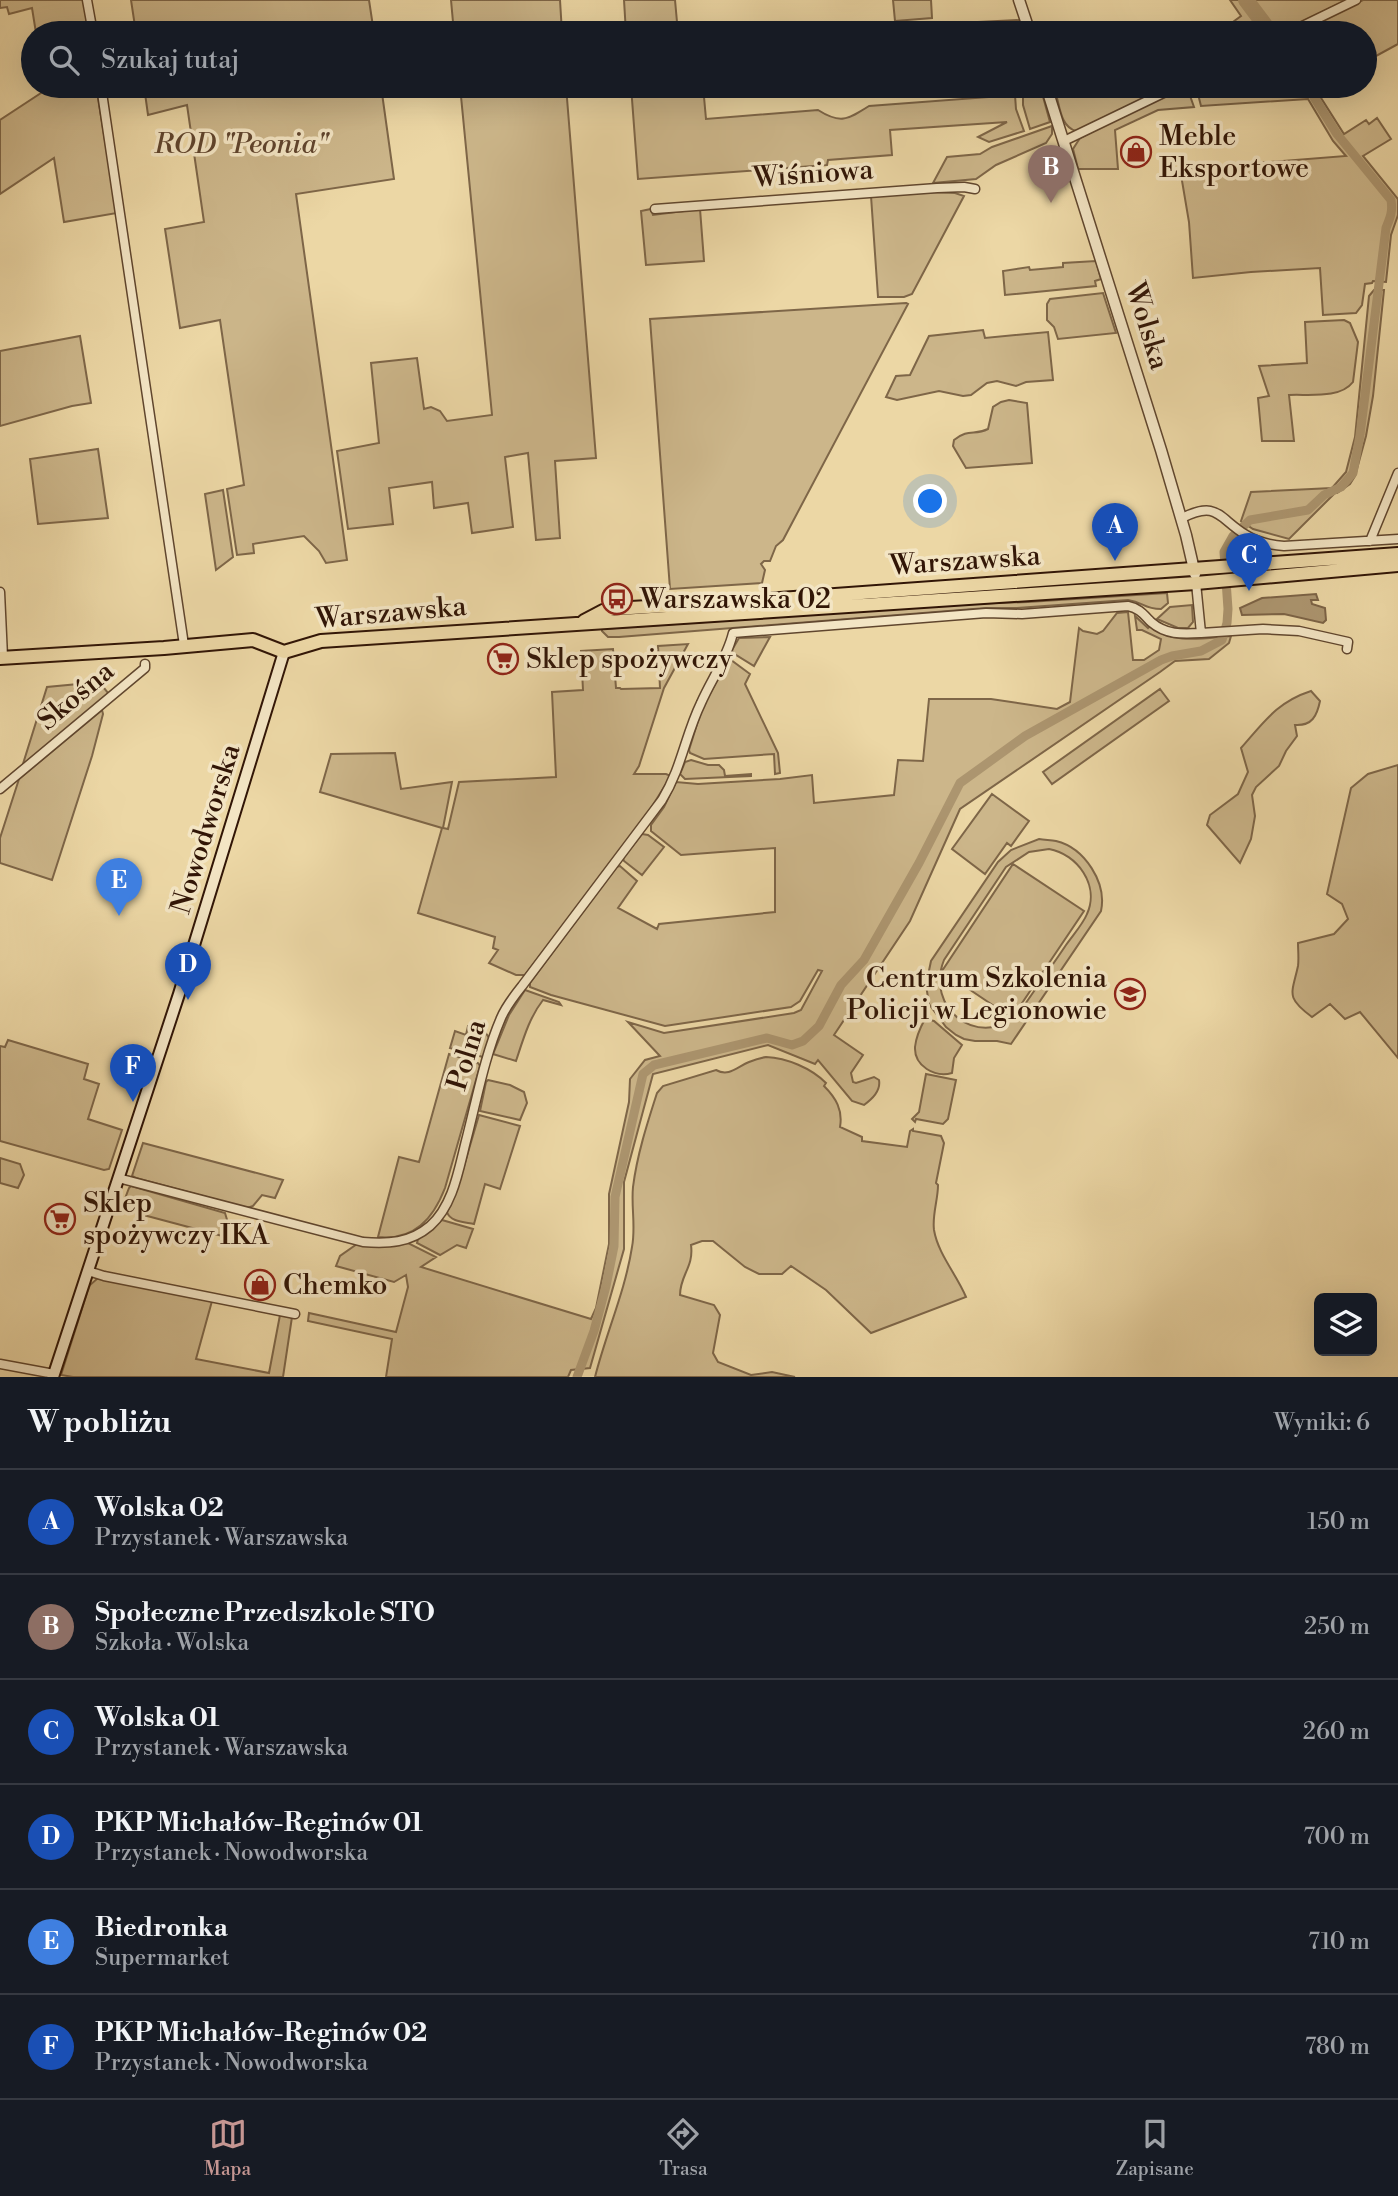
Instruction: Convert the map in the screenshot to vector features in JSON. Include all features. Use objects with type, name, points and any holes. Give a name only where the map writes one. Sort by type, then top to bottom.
[{"type":"main road","points":[[1353,563],[1398,554]]},
{"type":"main road","name":"Warszawska","points":[[2,657],[253,640],[284,652],[321,641],[1215,582],[1353,563]]},
{"type":"main road","name":"Warszawska","points":[[580,623],[613,609],[1194,567],[1353,563]]},
{"type":"main road","points":[[1353,563],[1398,565]]},
{"type":"main road","name":"Nowodworska","points":[[53,1376],[217,874],[284,652]]},
{"type":"street","points":[[87,0],[91,21]]},
{"type":"street","points":[[1019,0],[1026,21]]},
{"type":"street","points":[[1313,21],[1356,0]]},
{"type":"street","points":[[103,98],[184,645]]},
{"type":"street","name":"Wolska","points":[[1050,98],[1182,518],[1196,583]]},
{"type":"street","points":[[1064,141],[1153,98]]},
{"type":"street","name":"Wiśniowa","points":[[655,209],[937,188],[975,189]]},
{"type":"street","points":[[1370,541],[1398,473]]},
{"type":"street","points":[[1182,518],[1208,510],[1219,514],[1247,536],[1284,547],[1398,539]]},
{"type":"street","points":[[1196,583],[1206,633],[1263,629],[1299,631],[1347,645]]},
{"type":"street","points":[[0,592],[2,657]]},
{"type":"street","name":"Polna","points":[[118,1178],[363,1242],[394,1242],[407,1239],[429,1227],[441,1213],[456,1179],[483,1075],[502,1017],[522,985],[662,800],[679,768],[696,714],[729,646],[733,632],[986,613],[1022,614],[1128,606],[1140,611],[1158,627],[1169,632],[1206,633]]},
{"type":"street","name":"Skośna","points":[[0,789],[145,668],[145,664]]},
{"type":"street","points":[[88,1271],[295,1314]]},
{"type":"street","points":[[0,1364],[53,1376]]},
{"type":"green space","points":[[0,0],[84,0],[87,21],[34,21],[32,8],[9,14],[7,7],[0,8]]},
{"type":"green space","points":[[131,0],[369,0],[372,21],[134,21]]},
{"type":"green space","points":[[451,0],[560,0],[561,21],[453,21]]},
{"type":"green space","points":[[624,0],[675,0],[677,21],[625,21]]},
{"type":"green space","points":[[893,0],[931,0],[932,18],[895,21]]},
{"type":"green space","points":[[1230,0],[1347,0],[1304,21],[1234,21],[1241,16]]},
{"type":"green space","points":[[1363,0],[1398,0],[1398,44],[1377,55],[1377,21],[1320,21]]},
{"type":"green space","points":[[33,98],[98,98],[117,213],[64,222],[54,158],[0,194],[0,120]]},
{"type":"green space","name":"ROD \"Peonia\"","points":[[146,98],[383,98],[394,179],[296,194],[347,560],[326,563],[319,551],[304,536],[253,544],[254,553],[237,555],[227,489],[244,485],[220,320],[180,328],[165,229],[204,222],[187,105],[148,115]]},
{"type":"green space","points":[[461,98],[567,98],[596,458],[555,461],[560,538],[536,540],[528,453],[505,457],[513,527],[472,533],[468,503],[434,508],[432,482],[389,488],[393,524],[348,529],[337,451],[379,443],[371,363],[417,358],[424,409],[431,407],[440,411],[447,421],[492,415]]},
{"type":"green space","points":[[632,98],[704,98],[706,119],[818,110],[844,119],[869,106],[975,98],[1015,98],[1024,131],[989,142],[978,137],[1007,122],[890,130],[892,155],[828,160],[827,165],[638,179]]},
{"type":"green space","points":[[1023,98],[1043,98],[1050,122],[1030,129]]},
{"type":"green space","points":[[1057,98],[1146,98],[1076,131],[1063,119]]},
{"type":"green space","points":[[1158,98],[1191,98],[1194,107],[1158,110],[1115,130],[1118,169],[1078,169],[1073,149],[1080,138]]},
{"type":"green space","points":[[1199,98],[1321,98],[1344,134],[1366,120],[1369,124],[1377,118],[1391,139],[1363,156],[1398,199],[1398,215],[1391,235],[1386,282],[1373,281],[1365,284],[1362,305],[1356,313],[1323,315],[1320,268],[1193,278],[1189,222],[1180,169],[1346,156],[1333,141],[1308,99],[1201,106]]},
{"type":"green space","points":[[1052,126],[1052,134],[1046,143],[996,165],[976,179],[933,183],[947,157],[980,154],[992,147]]},
{"type":"green space","points":[[928,192],[964,196],[912,294],[904,297],[878,297],[871,196]]},
{"type":"green space","points":[[651,209],[653,215],[700,209],[704,261],[646,265],[641,211]]},
{"type":"green space","points":[[1096,261],[1101,279],[1095,281],[1096,286],[1005,295],[1003,271],[1029,267],[1030,270],[1063,267],[1063,263]]},
{"type":"green space","points":[[1374,290],[1384,290],[1373,396],[1355,476],[1350,484],[1335,493],[1289,539],[1253,529],[1241,521],[1251,492],[1332,488],[1346,472],[1355,437],[1369,296]]},
{"type":"green space","points":[[1103,293],[1116,333],[1058,339],[1054,327],[1047,320],[1047,304],[1050,299]]},
{"type":"green space","points":[[908,304],[783,540],[776,546],[770,561],[761,564],[765,570],[762,583],[670,589],[650,319]]},
{"type":"green space","points":[[1344,320],[1350,323],[1358,342],[1353,382],[1332,393],[1289,395],[1294,441],[1262,441],[1258,398],[1269,396],[1259,366],[1307,363],[1305,322]]},
{"type":"green space","points":[[983,330],[985,338],[1048,332],[1053,380],[1026,382],[1016,386],[997,381],[987,383],[971,395],[963,396],[939,391],[897,400],[886,397],[896,376],[910,375],[929,336]]},
{"type":"green space","points":[[80,336],[91,403],[0,426],[0,351]]},
{"type":"green space","points":[[1009,400],[1027,403],[1032,463],[966,468],[953,446],[954,440],[964,434],[988,429],[993,407]]},
{"type":"green space","points":[[98,449],[108,518],[38,524],[30,459]]},
{"type":"green space","points":[[223,490],[233,557],[216,570],[205,494]]},
{"type":"green space","points":[[1167,593],[1168,603],[1161,609],[1128,600],[986,608],[619,637],[608,637],[602,631],[966,604]]},
{"type":"green space","points":[[1192,605],[1193,622],[1188,628],[1178,628],[1157,619],[1170,607]]},
{"type":"green space","points":[[1128,612],[1133,660],[1144,660],[1159,650],[1161,639],[1137,630],[1135,616],[1148,628],[1150,626],[1168,636],[1199,639],[1231,636],[1229,643],[1209,659],[1175,661],[960,809],[910,921],[834,1035],[863,1055],[851,1073],[853,1082],[874,1077],[879,1080],[877,1091],[870,1100],[864,1105],[852,1101],[818,1060],[815,1064],[768,1045],[653,1074],[624,1182],[624,1249],[590,1368],[571,1370],[568,1377],[386,1377],[392,1339],[308,1321],[309,1313],[396,1332],[408,1287],[406,1275],[394,1282],[336,1266],[340,1256],[357,1244],[390,1246],[408,1243],[436,1257],[421,1267],[591,1319],[596,1308],[609,1244],[609,1194],[629,1102],[630,1079],[645,1060],[660,1056],[628,1022],[664,1033],[794,1013],[801,1010],[822,971],[818,970],[800,1001],[791,1007],[665,1026],[530,987],[530,983],[616,867],[620,866],[637,881],[618,908],[657,929],[659,924],[775,912],[775,848],[681,855],[651,831],[651,825],[664,807],[676,782],[698,784],[812,775],[814,803],[894,795],[898,760],[923,761],[929,699],[991,699],[1057,709],[1070,702],[1079,628],[1097,634],[1103,631],[1117,613]]},
{"type":"green space","points":[[770,637],[754,666],[733,653],[739,638]]},
{"type":"green space","points":[[688,644],[664,688],[634,774],[671,776],[646,816],[525,975],[516,975],[489,963],[498,950],[493,948],[495,937],[418,913],[442,828],[320,792],[331,754],[395,753],[401,789],[452,782],[443,828],[448,829],[459,782],[556,777],[552,692],[583,690],[581,651],[613,649],[616,688],[660,688],[658,646]]},
{"type":"green space","points":[[728,660],[750,674],[745,684],[778,753],[780,773],[775,774],[774,754],[704,759],[690,753],[702,708]]},
{"type":"green space","points":[[99,682],[109,694],[22,767],[47,687]]},
{"type":"green space","points":[[1160,689],[1169,701],[1052,784],[1043,772]]},
{"type":"green space","points":[[1311,691],[1320,701],[1315,715],[1306,724],[1295,725],[1297,736],[1279,766],[1256,787],[1252,795],[1255,816],[1251,839],[1240,863],[1207,825],[1210,815],[1238,794],[1248,772],[1241,748],[1280,707]]},
{"type":"green space","points":[[102,710],[92,756],[52,880],[0,863],[0,838],[19,779]]},
{"type":"green space","points":[[691,760],[719,765],[725,776],[751,776],[685,779],[680,774],[685,762]]},
{"type":"green space","points":[[1398,765],[1398,1058],[1360,1012],[1345,1019],[1330,1004],[1312,1017],[1298,1005],[1293,989],[1298,963],[1298,943],[1334,934],[1348,919],[1342,904],[1327,894],[1351,788],[1368,774]]},
{"type":"green space","points":[[992,794],[1029,821],[1011,846],[1007,843],[985,874],[952,849]]},
{"type":"green space","points":[[642,834],[648,835],[664,847],[642,875],[623,858]]},
{"type":"green space","points":[[1039,839],[1056,841],[1076,851],[1092,868],[1097,878],[1101,889],[1101,911],[1011,1044],[964,1039],[946,1027],[929,1004],[926,985],[931,961],[998,862],[1011,850]],"holes":[[[1049,849],[1077,864],[1088,882],[1090,903],[1083,922],[1017,1016],[1001,1025],[986,1028],[971,1025],[958,1018],[948,1007],[942,993],[940,977],[944,960],[1006,867],[1029,852]]]},
{"type":"green space","points":[[1013,864],[1084,911],[1012,1018],[942,971]]},
{"type":"green space","points":[[525,990],[561,1005],[543,1000],[530,1022],[516,1061],[493,1054],[509,1015]]},
{"type":"green space","points":[[925,1019],[934,1021],[962,1045],[954,1058],[952,1073],[933,1072],[918,1060],[915,1047]]},
{"type":"green space","points":[[468,1026],[481,1030],[490,1040],[483,1057],[450,1048],[455,1031],[466,1035]]},
{"type":"green space","points":[[8,1040],[88,1064],[84,1079],[99,1084],[88,1119],[122,1130],[109,1169],[104,1170],[0,1141],[0,1046],[5,1047]]},
{"type":"green space","points":[[449,1054],[480,1066],[445,1188],[435,1209],[420,1226],[402,1235],[378,1237],[399,1157],[419,1162]]},
{"type":"green space","points":[[766,1057],[798,1065],[826,1083],[824,1086],[838,1105],[840,1127],[862,1137],[862,1141],[907,1147],[910,1131],[913,1129],[941,1136],[944,1143],[936,1183],[934,1230],[939,1248],[966,1297],[871,1333],[826,1290],[791,1266],[782,1274],[759,1274],[745,1267],[713,1241],[702,1241],[691,1245],[691,1259],[680,1295],[714,1305],[720,1315],[713,1353],[718,1362],[751,1375],[772,1372],[795,1377],[595,1377],[629,1264],[633,1240],[635,1175],[657,1093],[663,1086],[716,1070],[729,1072]]},
{"type":"green space","points":[[926,1074],[956,1080],[948,1119],[943,1124],[916,1119],[915,1122],[912,1119],[919,1112]]},
{"type":"green space","points":[[488,1080],[510,1085],[524,1092],[527,1103],[520,1120],[480,1111]]},
{"type":"green space","points":[[479,1115],[520,1126],[500,1189],[485,1184],[474,1224],[454,1220],[447,1212],[457,1190]]},
{"type":"green space","points":[[143,1143],[283,1180],[275,1198],[262,1195],[253,1206],[247,1208],[132,1176]]},
{"type":"green space","points":[[0,1158],[20,1164],[24,1175],[18,1188],[0,1183]]},
{"type":"green space","points":[[131,1186],[225,1213],[228,1223],[226,1237],[121,1209]]},
{"type":"green space","points":[[442,1220],[473,1229],[466,1248],[457,1245],[440,1255],[417,1243],[418,1239]]},
{"type":"green space","points":[[98,1278],[212,1301],[196,1359],[269,1373],[280,1315],[292,1317],[283,1377],[61,1375],[90,1285]]},
{"type":"shaded area","points":[[1316,594],[1318,600],[1311,600],[1312,604],[1325,608],[1326,620],[1323,623],[1284,614],[1242,615],[1240,608],[1262,598]]},
{"type":"waterway","points":[[1246,0],[1262,21]]},
{"type":"waterway","points":[[1248,2],[1252,0]]},
{"type":"waterway","points":[[577,1377],[594,1331],[606,1286],[614,1246],[615,1197],[643,1074],[654,1065],[767,1038],[792,1045],[803,1041],[819,1026],[841,985],[864,960],[919,863],[960,783],[1025,736],[1161,660],[1201,651],[1222,640],[1228,609],[1224,552],[1233,536],[1250,520],[1308,510],[1324,495],[1341,487],[1353,473],[1386,228],[1392,204],[1337,134],[1314,98]]},
{"type":"place","name":"Meble Eksportowe","points":[[1136,152]]},
{"type":"place","name":"Społeczne Przedszkole STO","points":[[1051,203]]},
{"type":"place","name":"Wolska 02","points":[[1115,561]]},
{"type":"place","name":"Wolska 01","points":[[1249,591]]},
{"type":"place","name":"Warszawska 02","points":[[617,599]]},
{"type":"place","name":"Sklep spożywczy","points":[[503,659]]},
{"type":"place","name":"Biedronka","points":[[119,916]]},
{"type":"place","name":"Centrum Szkolenia Policji w Legionowie","points":[[1130,994]]},
{"type":"place","name":"PKP Michałów-Reginów 01","points":[[188,1000]]},
{"type":"place","name":"PKP Michałów-Reginów 02","points":[[133,1102]]},
{"type":"place","name":"Sklep spożywczy IKA","points":[[60,1219]]},
{"type":"place","name":"Chemko","points":[[260,1285]]}]
